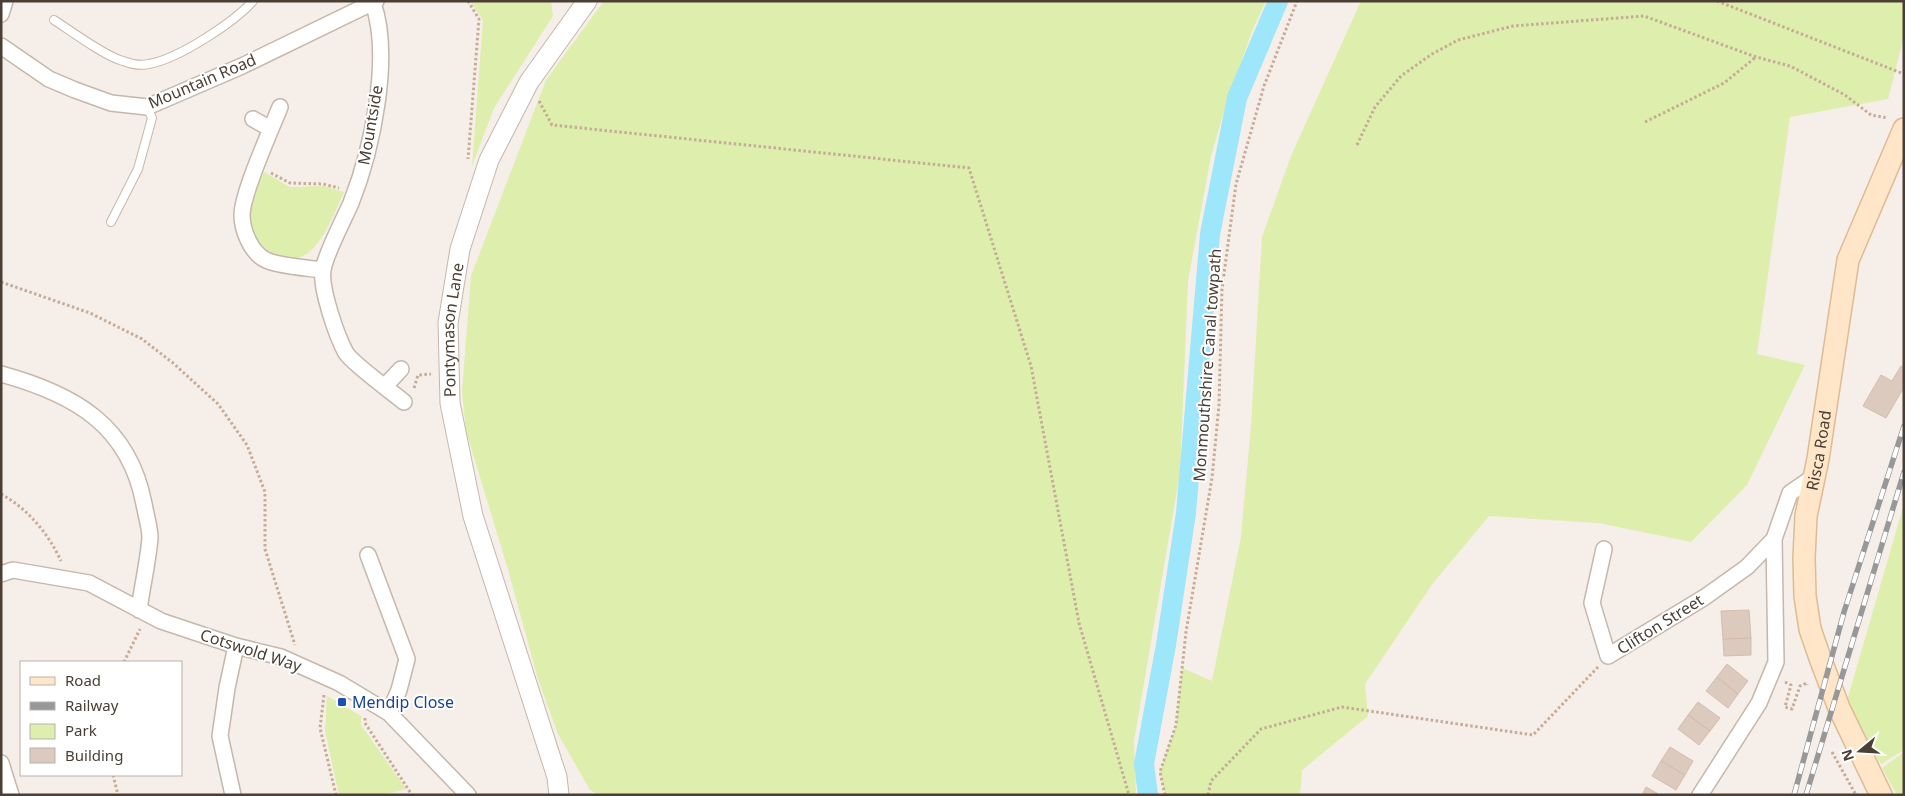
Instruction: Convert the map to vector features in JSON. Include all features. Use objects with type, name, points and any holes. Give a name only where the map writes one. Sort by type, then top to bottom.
[{"type":"main road","name":"Risca Road","points":[[1881,795],[1839,708],[1810,629],[1805,596],[1804,558],[1806,516],[1812,478],[1819,453],[1848,260],[1900,124]]},
{"type":"street","points":[[1,14],[5,1]]},
{"type":"street","name":"Mountain Road","points":[[1,46],[49,79],[75,90],[111,103],[147,107],[242,66],[374,2]]},
{"type":"street","name":"Mountside","points":[[322,270],[355,192],[368,153],[381,56],[379,19],[374,2]]},
{"type":"street","name":"Pontymason Lane","points":[[559,795],[557,777],[473,516],[457,445],[450,403],[448,323],[460,249],[489,160],[529,82],[585,2]]},
{"type":"street","points":[[280,107],[242,213],[244,231],[254,248],[266,260],[322,270],[329,311],[347,354],[404,402]]},
{"type":"street","points":[[253,119],[272,129]]},
{"type":"street","points":[[385,386],[401,369]]},
{"type":"street","points":[[1,374],[33,383],[88,409],[124,448],[140,484],[150,536],[143,612]]},
{"type":"street","points":[[1700,795],[1759,703],[1776,662],[1774,539],[1790,493],[1812,478]]},
{"type":"street","name":"Clifton Street","points":[[1604,549],[1592,603],[1608,656],[1705,597],[1740,572],[1774,539]]},
{"type":"street","points":[[368,555],[407,659],[399,690],[389,713]]},
{"type":"street","name":"Cotswold Way","points":[[1,574],[13,570],[66,578],[88,584],[161,621],[236,646],[281,657],[301,665],[389,713],[468,795]]},
{"type":"street","points":[[233,795],[220,736],[227,688],[236,646]]},
{"type":"street","points":[[1,763],[11,795]]},
{"type":"lane","points":[[54,20],[120,61],[150,64],[185,50],[218,30],[253,1]]},
{"type":"lane","points":[[111,222],[138,169],[152,118],[147,107]]},
{"type":"path","points":[[467,168],[479,19],[468,1]]},
{"type":"path","name":"Monmouthshire Canal towpath","points":[[1165,795],[1160,772],[1176,725],[1186,632],[1212,478],[1219,405],[1222,289],[1236,184],[1264,86],[1297,1]]},
{"type":"path","points":[[1717,1],[1904,74]]},
{"type":"path","points":[[1357,145],[1375,107],[1401,76],[1432,54],[1458,40],[1513,26],[1644,16],[1756,57],[1790,66],[1844,95],[1871,115],[1900,124]]},
{"type":"path","points":[[1645,122],[1724,83],[1756,57]]},
{"type":"path","points":[[529,82],[552,125],[969,168],[1031,366],[1079,624],[1129,795]]},
{"type":"path","points":[[258,165],[290,183],[323,184],[355,192]]},
{"type":"path","points":[[1,282],[90,313],[142,339],[173,363],[218,404],[247,445],[265,492],[265,549],[301,665]]},
{"type":"path","points":[[404,402],[412,397],[418,375],[448,371]]},
{"type":"path","points":[[1,494],[22,507],[46,534],[60,559],[66,578]]},
{"type":"path","points":[[124,661],[143,612]]},
{"type":"path","points":[[1208,795],[1211,781],[1261,729],[1342,707],[1533,735],[1608,656]]},
{"type":"path","points":[[326,677],[320,728],[336,795]]},
{"type":"path","points":[[1790,685],[1784,707],[1792,710],[1800,686],[1807,683],[1809,689]]},
{"type":"path","points":[[367,700],[365,723],[412,795]]},
{"type":"path","points":[[1832,752],[1856,795]]},
{"type":"path","points":[[113,776],[118,795]]},
{"type":"green space","points":[[470,1],[551,1],[553,16],[494,108],[472,166],[483,20]]},
{"type":"green space","points":[[604,1],[1266,1],[1252,31],[1211,156],[1188,281],[1180,473],[1134,741],[1136,795],[599,795],[590,790],[558,734],[538,679],[507,566],[466,431],[462,392],[471,276],[546,80]]},
{"type":"green space","points":[[1361,1],[1904,1],[1904,36],[1888,99],[1790,117],[1757,354],[1805,365],[1747,485],[1691,542],[1599,523],[1489,516],[1433,583],[1365,684],[1368,716],[1302,770],[1300,795],[1165,795],[1160,772],[1176,725],[1182,668],[1212,681],[1241,537],[1251,426],[1262,237],[1291,156]]},
{"type":"green space","points":[[264,172],[290,187],[324,186],[344,192],[330,224],[320,239],[309,252],[300,257],[290,259],[272,253],[256,238],[251,229],[249,220],[250,207]]},
{"type":"green space","points":[[1904,504],[1904,750],[1881,764],[1844,711]]},
{"type":"green space","points":[[327,696],[361,716],[361,725],[406,789],[384,795],[339,795],[325,731]]},
{"type":"green space","points":[[1904,752],[1904,795],[1897,795],[1882,768]]},
{"type":"building","points":[[1901,366],[1904,368],[1904,387],[1886,418],[1863,406],[1881,375],[1892,381]]},
{"type":"building","points":[[1749,610],[1751,638],[1723,639],[1721,611]]},
{"type":"building","points":[[1751,638],[1751,655],[1724,656],[1723,639]]},
{"type":"building","points":[[1727,664],[1748,681],[1738,694],[1717,677]]},
{"type":"building","points":[[1717,677],[1738,694],[1728,708],[1706,691]]},
{"type":"building","points":[[1698,702],[1720,718],[1710,731],[1688,715]]},
{"type":"building","points":[[1688,715],[1710,731],[1699,745],[1678,729]]},
{"type":"building","points":[[1670,747],[1693,761],[1685,775],[1661,761]]},
{"type":"building","points":[[1661,761],[1685,775],[1676,790],[1652,776]]},
{"type":"building","points":[[1646,787],[1660,795],[1642,795]]},
{"type":"waterway","points":[[1148,795],[1144,764],[1166,645],[1186,513],[1210,234],[1237,98],[1278,1]]},
{"type":"railway","points":[[1794,795],[1844,612],[1904,426]]},
{"type":"railway","points":[[1806,795],[1904,472]]},
{"type":"place","name":"Mendip Close","points":[[342,702]]}]
